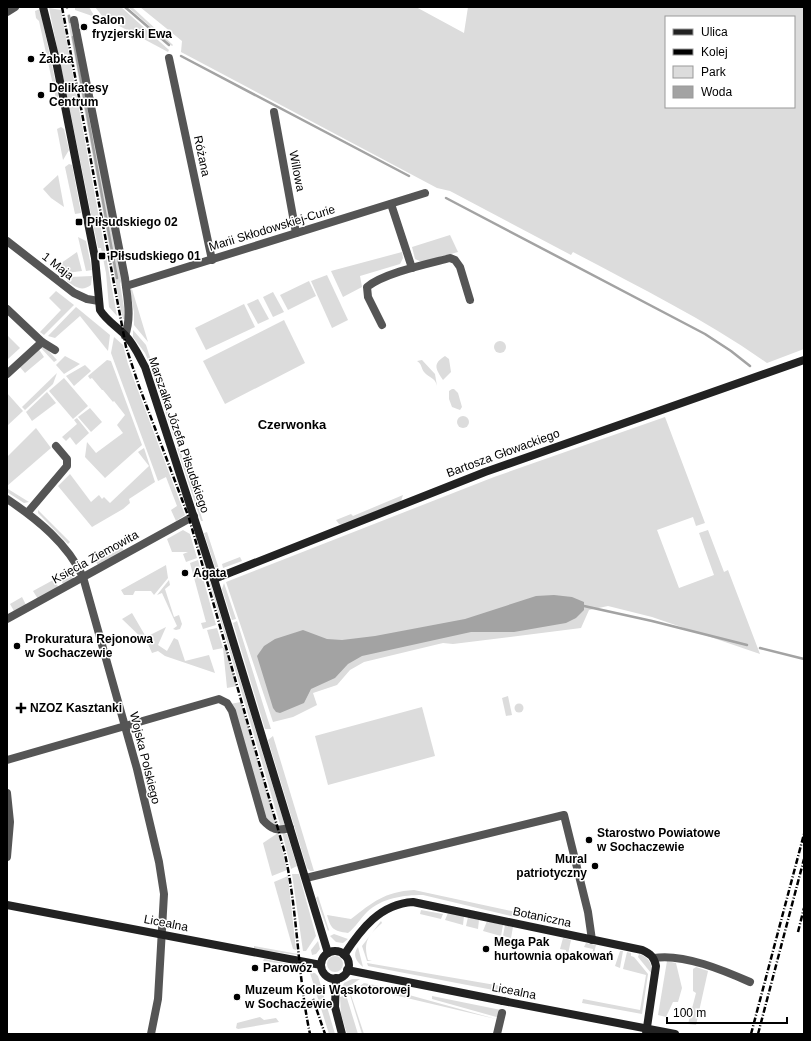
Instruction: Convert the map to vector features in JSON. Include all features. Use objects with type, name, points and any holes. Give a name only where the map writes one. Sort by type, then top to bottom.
[{"type":"main road","name":"Marszałka Józefa Piłsudskiego","points":[[43,7],[55,56],[95,258],[99,301],[104,316],[125,336],[137,351],[145,367],[214,579],[328,953]]},
{"type":"main road","name":"Bartosza Głowackiego","points":[[214,579],[485,472],[804,360]]},
{"type":"main road","name":"Botaniczna","points":[[344,955],[362,930],[376,915],[393,906],[406,902],[420,902],[642,950],[648,952],[654,958]]},
{"type":"main road","name":"Licealna","points":[[7,905],[321,965]]},
{"type":"main road","points":[[336,951],[344,955],[348,962],[347,970],[344,974],[336,978],[325,975],[321,965],[323,958],[328,953],[336,951]]},
{"type":"main road","points":[[646,1033],[656,966],[654,958]]},
{"type":"main road","name":"Licealna","points":[[347,970],[675,1034]]},
{"type":"main road","points":[[336,978],[335,1007],[342,1034]]},
{"type":"street","points":[[7,12],[15,7]]},
{"type":"street","points":[[74,20],[126,286],[130,314],[129,324],[125,336]]},
{"type":"street","name":"Różana","points":[[169,58],[212,260]]},
{"type":"street","name":"Willowa","points":[[274,112],[296,233]]},
{"type":"street","name":"Marii Skłodowskiej-Curie","points":[[126,286],[425,193]]},
{"type":"street","points":[[391,204],[412,268]]},
{"type":"street","name":"1 Maja","points":[[7,241],[74,293],[87,299],[99,301]]},
{"type":"street","points":[[382,324],[368,297],[368,287],[373,282],[412,268],[450,258],[455,260],[460,268],[470,300]]},
{"type":"street","points":[[7,309],[42,342],[55,350]]},
{"type":"street","points":[[7,374],[42,342]]},
{"type":"street","points":[[28,512],[67,466],[67,460],[56,446]]},
{"type":"street","name":"Wojska Polskiego","points":[[7,499],[28,512],[71,556],[83,577],[125,727],[159,862],[164,894],[163,934],[158,999],[151,1034]]},
{"type":"street","name":"Księcia Ziemowita","points":[[7,619],[194,516]]},
{"type":"street","points":[[7,760],[219,699],[227,703],[232,711],[264,820],[268,826],[278,831],[290,828]]},
{"type":"street","points":[[7,793],[10,822],[7,857]]},
{"type":"street","points":[[306,878],[564,815],[588,912],[592,940]]},
{"type":"street","name":"Botaniczna","points":[[654,958],[665,957],[685,960],[720,969],[750,982]]},
{"type":"street","name":"Licealna","points":[[511,1006],[646,1033]]},
{"type":"street","points":[[497,1034],[502,1013]]},
{"type":"green space","points":[[75,7],[89,7],[95,17],[75,10]]},
{"type":"green space","points":[[95,7],[121,7],[169,50],[168,52],[103,17]]},
{"type":"green space","points":[[128,7],[132,7],[173,45],[172,46]]},
{"type":"green space","points":[[140,7],[416,7],[464,33],[468,7],[804,7],[804,349],[767,363],[720,332],[647,291],[573,252],[571,255],[450,191],[437,188],[181,52],[182,41]]},
{"type":"green space","points":[[49,8],[61,10],[117,316],[109,307],[106,273],[101,248],[98,248]]},
{"type":"green space","points":[[40,9],[58,94],[58,101],[53,105],[53,102],[55,103],[56,99],[39,21],[36,18],[35,11]]},
{"type":"green space","points":[[70,14],[122,278],[120,284],[126,319],[123,319],[120,306],[67,15]]},
{"type":"green space","points":[[61,127],[64,129],[69,150],[63,160],[57,129]]},
{"type":"green space","points":[[69,164],[72,165],[81,213],[75,214],[65,167]]},
{"type":"green space","points":[[58,175],[64,207],[51,198],[43,189]]},
{"type":"green space","points":[[450,235],[458,252],[422,262],[415,259],[412,247]]},
{"type":"green space","points":[[78,237],[86,241],[92,270],[86,271]]},
{"type":"green space","points":[[77,252],[82,271],[66,273],[57,266]]},
{"type":"green space","points":[[402,252],[403,258],[400,264],[360,276],[362,287],[343,297],[331,271]]},
{"type":"green space","points":[[327,275],[348,320],[332,328],[311,281]]},
{"type":"green space","points":[[92,276],[91,285],[85,288],[76,287],[67,281],[70,277]]},
{"type":"green space","points":[[309,281],[316,296],[288,310],[280,295]]},
{"type":"green space","points":[[132,289],[148,342],[134,325],[134,312],[130,291]]},
{"type":"green space","points":[[56,291],[74,305],[44,335],[40,332],[61,310],[49,298]]},
{"type":"green space","points":[[273,292],[284,312],[273,317],[263,297]]},
{"type":"green space","points":[[258,299],[269,319],[258,324],[247,304]]},
{"type":"green space","points":[[244,304],[255,327],[206,350],[195,328]]},
{"type":"green space","points":[[76,307],[110,335],[108,351],[80,316],[55,338],[48,336]]},
{"type":"green space","points":[[284,320],[305,363],[225,404],[203,361]]},
{"type":"green space","points":[[133,330],[146,345],[176,437],[174,438],[149,362],[145,353],[133,337]]},
{"type":"green space","points":[[7,335],[20,348],[8,359],[7,358]]},
{"type":"green space","points":[[114,337],[123,345],[128,364],[185,515],[176,521],[171,510],[177,506],[166,477],[158,481],[111,353]]},
{"type":"green space","points":[[498,341],[502,341],[506,347],[502,353],[498,353],[494,349],[494,345]]},
{"type":"green space","points":[[44,346],[57,360],[54,362],[40,347]]},
{"type":"green space","points":[[38,348],[44,357],[25,373],[19,366]]},
{"type":"green space","points":[[65,356],[80,364],[64,374],[56,365]]},
{"type":"green space","points":[[445,356],[449,359],[451,372],[443,380],[436,367],[438,362]]},
{"type":"green space","points":[[107,360],[111,361],[142,445],[105,478],[85,457],[87,442],[96,453],[123,433],[117,425],[125,415],[114,401],[113,402],[92,378],[90,379],[88,376]]},
{"type":"green space","points":[[422,360],[435,374],[437,386],[435,381],[424,372],[420,363],[417,361]]},
{"type":"green space","points":[[85,365],[91,371],[74,386],[66,376]]},
{"type":"green space","points":[[57,373],[53,384],[25,410],[22,407]]},
{"type":"green space","points":[[64,378],[88,406],[73,419],[49,391]]},
{"type":"green space","points":[[452,389],[458,393],[462,407],[460,410],[452,407],[449,399],[449,391]]},
{"type":"green space","points":[[47,392],[56,403],[32,421],[26,412]]},
{"type":"green space","points":[[7,393],[23,411],[7,426]]},
{"type":"green space","points":[[90,408],[102,422],[91,432],[78,417]]},
{"type":"green space","points":[[461,416],[465,416],[469,422],[465,428],[461,428],[457,424],[457,420]]},
{"type":"green space","points":[[665,417],[705,523],[696,526],[693,517],[657,530],[679,588],[714,575],[699,533],[708,530],[724,572],[728,570],[760,654],[652,617],[608,606],[589,610],[581,628],[453,644],[443,643],[364,662],[350,670],[337,685],[313,693],[317,705],[293,717],[273,722],[226,582],[494,477]]},
{"type":"green space","points":[[77,418],[89,433],[76,445],[70,437],[66,441],[62,437],[77,424],[74,420]]},
{"type":"green space","points":[[36,428],[51,448],[7,486],[7,457]]},
{"type":"green space","points":[[179,447],[203,521],[201,521],[177,448]]},
{"type":"green space","points":[[144,448],[155,482],[129,499],[130,503],[123,509],[92,527],[58,486],[70,474],[91,502],[99,495],[102,499],[104,497],[110,503],[149,466],[138,452]]},
{"type":"green space","points":[[7,489],[29,502],[24,503],[7,492]]},
{"type":"green space","points":[[403,495],[401,501],[342,525],[336,520],[351,514],[353,516]]},
{"type":"green space","points":[[38,510],[70,542],[68,544],[38,513]]},
{"type":"green space","points":[[183,530],[190,534],[197,558],[186,562],[183,554],[188,552],[172,552],[167,539]]},
{"type":"green space","points":[[141,531],[120,544],[124,551],[98,565],[93,558]]},
{"type":"green space","points":[[207,532],[220,570],[215,567],[204,533]]},
{"type":"green space","points":[[196,536],[285,826],[281,828]]},
{"type":"green space","points":[[240,557],[242,561],[223,568],[222,564]]},
{"type":"green space","points":[[198,560],[216,625],[203,629],[201,623],[206,622],[190,563]]},
{"type":"green space","points":[[166,565],[168,578],[154,595],[151,591],[135,591],[133,595],[124,595],[121,590]]},
{"type":"green space","points":[[69,571],[73,579],[63,584],[59,577]]},
{"type":"green space","points":[[55,579],[58,587],[38,599],[33,591]]},
{"type":"green space","points":[[169,580],[170,585],[165,589],[174,617],[179,615],[182,624],[180,629],[176,630],[173,629],[177,626],[162,593],[157,595]]},
{"type":"green space","points":[[224,583],[236,619],[232,620],[222,589]]},
{"type":"green space","points":[[22,597],[26,605],[14,611],[10,604]]},
{"type":"green space","points":[[132,613],[146,637],[166,627],[158,645],[167,651],[174,638],[178,640],[185,661],[209,655],[215,673],[165,656],[158,651],[152,653],[148,644],[122,619]]},
{"type":"green space","points":[[237,621],[271,729],[265,729],[233,623]]},
{"type":"green space","points":[[217,628],[223,648],[213,650],[207,630]]},
{"type":"green space","points":[[226,647],[237,686],[227,688],[223,648]]},
{"type":"green space","points":[[508,696],[512,715],[506,716],[502,698]]},
{"type":"green space","points":[[241,702],[277,826],[266,819],[230,704]]},
{"type":"green space","points":[[519,703],[524,708],[519,713],[514,708]]},
{"type":"green space","points":[[422,707],[435,756],[328,785],[315,736]]},
{"type":"green space","points":[[273,736],[314,871],[310,871],[307,868],[268,740]]},
{"type":"green space","points":[[282,832],[287,834],[297,866],[291,869]]},
{"type":"green space","points":[[278,833],[287,870],[272,876],[263,843]]},
{"type":"green space","points":[[292,874],[299,874],[316,936],[306,951],[303,951]]},
{"type":"green space","points":[[288,876],[296,950],[293,949],[274,882]]},
{"type":"green space","points":[[414,890],[516,912],[515,917],[423,895],[393,898],[379,903],[367,912],[348,933],[336,930],[331,926],[328,920],[327,915],[351,919],[380,899],[395,893]]},
{"type":"green space","points":[[318,896],[329,930],[328,931],[316,898]]},
{"type":"green space","points":[[421,910],[443,914],[441,919],[420,914]]},
{"type":"green space","points":[[448,913],[464,916],[463,925],[445,920]]},
{"type":"green space","points":[[468,917],[479,920],[478,929],[466,926]]},
{"type":"green space","points":[[381,921],[382,923],[372,934]]},
{"type":"green space","points":[[487,921],[503,925],[501,936],[483,931]]},
{"type":"green space","points":[[505,925],[513,927],[511,938],[503,936]]},
{"type":"green space","points":[[334,934],[348,939],[343,943],[336,942],[330,936]]},
{"type":"green space","points":[[369,936],[366,948],[368,960],[372,961],[367,961],[362,946]]},
{"type":"green space","points":[[563,938],[571,940],[568,954],[566,953],[566,950],[560,949]]},
{"type":"green space","points":[[318,941],[320,949],[316,954],[312,955],[311,950]]},
{"type":"green space","points":[[586,943],[596,945],[592,960],[581,957],[583,954],[592,956],[593,949],[584,947]]},
{"type":"green space","points":[[254,946],[298,954],[298,955],[254,949]]},
{"type":"green space","points":[[358,947],[363,967],[358,962],[355,955]]},
{"type":"green space","points":[[620,951],[623,951],[620,968],[615,966]]},
{"type":"green space","points":[[627,952],[631,953],[631,956],[634,957],[648,974],[642,1014],[582,1003],[583,999],[640,1010],[646,975],[623,969]]},
{"type":"green space","points":[[639,954],[649,961],[651,973],[638,957]]},
{"type":"green space","points":[[335,956],[342,961],[343,964],[338,971],[335,972],[328,967],[327,964],[332,957]]},
{"type":"green space","points":[[265,959],[299,966],[263,961]]},
{"type":"green space","points":[[667,961],[676,963],[682,988],[678,1002],[673,1002],[666,1017],[658,1015]]},
{"type":"green space","points":[[367,963],[507,987],[509,993],[368,966]]},
{"type":"green space","points":[[696,967],[708,971],[696,1025],[688,1024],[696,993],[693,991],[693,969]]},
{"type":"green space","points":[[304,971],[315,973],[318,976],[335,1034],[329,1034],[310,973]]},
{"type":"green space","points":[[352,979],[360,979],[340,992],[344,983]]},
{"type":"green space","points":[[364,983],[389,988],[391,990],[496,1019],[360,987],[351,995],[364,1034],[362,1034],[350,995]]},
{"type":"green space","points":[[346,995],[358,1034],[347,1034],[341,1014],[340,997]]},
{"type":"green space","points":[[432,996],[501,1010],[500,1018],[432,999]]},
{"type":"green space","points":[[260,1017],[264,1020],[276,1018],[279,1022],[238,1029],[236,1028],[237,1023]]},
{"type":"water","points":[[554,595],[572,597],[584,602],[584,610],[576,618],[566,623],[514,632],[471,632],[362,656],[348,664],[335,678],[311,689],[304,703],[280,713],[276,712],[273,708],[257,656],[264,646],[275,639],[303,630],[327,639],[342,640],[375,636],[465,619],[536,596]]},
{"type":"waterway","points":[[125,7],[169,45]]},
{"type":"waterway","points":[[69,16],[70,22]]},
{"type":"waterway","points":[[73,37],[117,278]]},
{"type":"waterway","points":[[181,56],[409,176]]},
{"type":"waterway","points":[[446,198],[705,334],[731,351],[750,366]]},
{"type":"waterway","points":[[584,606],[652,621],[747,645]]},
{"type":"waterway","points":[[760,648],[804,659]]},
{"type":"railway","points":[[62,7],[126,347],[139,386],[189,518],[284,850],[289,873],[302,988],[310,1034]]},
{"type":"railway","points":[[751,1034],[804,834]]},
{"type":"railway","points":[[758,1034],[804,859]]},
{"type":"railway","points":[[798,932],[804,908]]},
{"type":"railway","points":[[313,999],[325,1034]]},
{"type":"place","name":"Salon fryzjerski Ewa","points":[[84,27]]},
{"type":"place","name":"Żabka","points":[[31,59]]},
{"type":"place","name":"Delikatesy Centrum","points":[[41,95]]},
{"type":"place","name":"Piłsudskiego 02","points":[[79,222]]},
{"type":"place","name":"Piłsudskiego 01","points":[[102,256]]},
{"type":"place","name":"Agata","points":[[185,573]]},
{"type":"place","name":"Prokuratura Rejonowa w Sochaczewie","points":[[17,646]]},
{"type":"place","name":"NZOZ Kasztanki","points":[[21,708]]},
{"type":"place","name":"Starostwo Powiatowe w Sochaczewie","points":[[589,840]]},
{"type":"place","name":"Mural patriotyczny","points":[[595,866]]},
{"type":"place","name":"Mega Pak hurtownia opakowań","points":[[486,949]]},
{"type":"place","name":"Parowóz","points":[[255,968]]},
{"type":"place","name":"Muzeum Kolei Wąskotorowej w Sochaczewie","points":[[237,997]]},
{"type":"district","name":"Czerwonka","points":[[292,424]]}]
